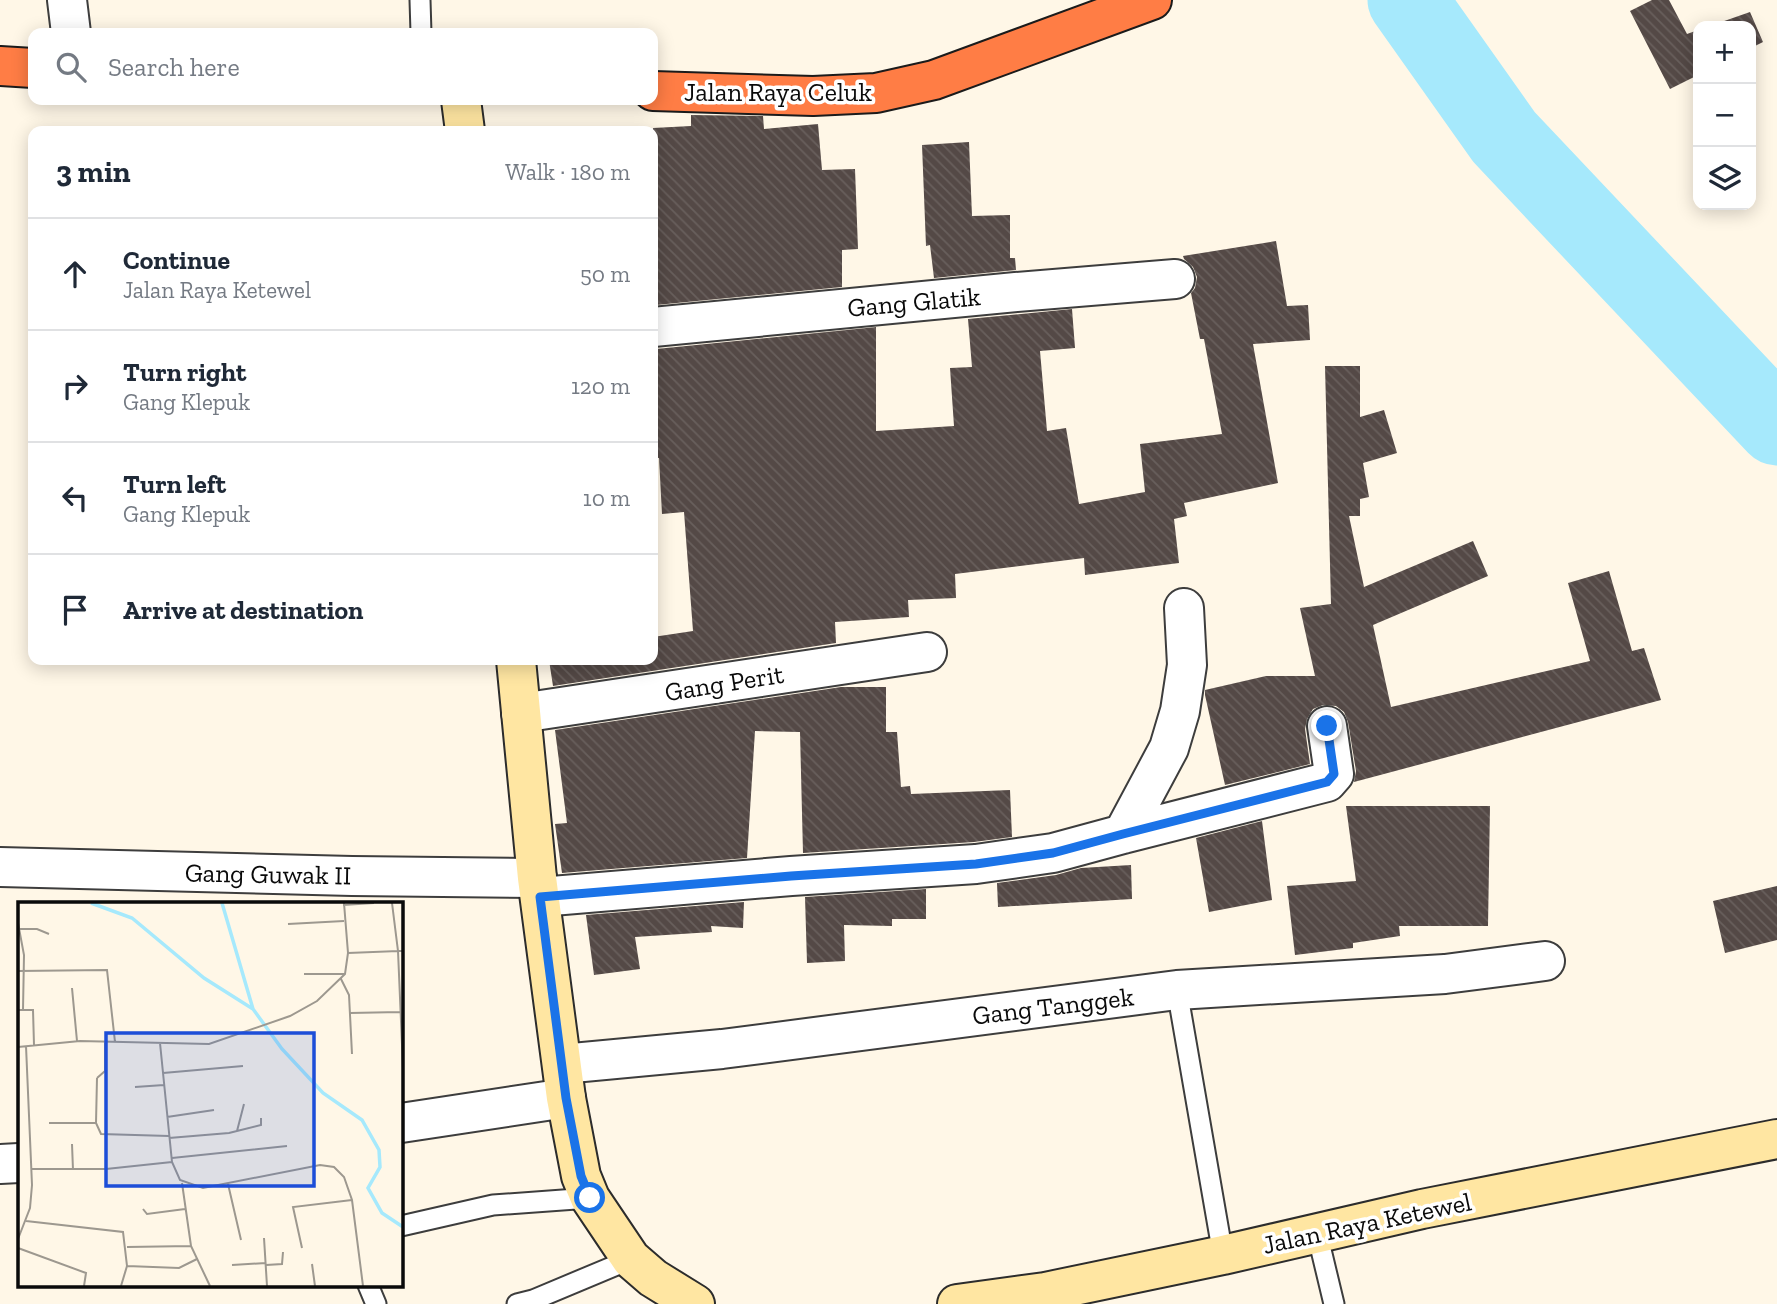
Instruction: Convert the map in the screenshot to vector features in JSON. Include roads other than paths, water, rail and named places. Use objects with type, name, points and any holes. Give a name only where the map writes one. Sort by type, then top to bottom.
[{"type":"highway","name":"Jalan Raya Celuk","points":[[658,92],[813,96],[876,93],[934,80],[1152,0]]},
{"type":"highway","points":[[0,66],[28,68]]},
{"type":"main road","points":[[462,105],[464,126]]},
{"type":"main road","points":[[516,665],[538,888],[564,1081],[581,1176],[590,1198],[646,1281],[695,1304]]},
{"type":"main road","name":"Jalan Raya Ketewel","points":[[957,1304],[1046,1298],[1436,1206],[1777,1139]]},
{"type":"street","points":[[67,0],[70,28]]},
{"type":"street","name":"Gang Glatik","points":[[658,327],[1175,279]]},
{"type":"street","points":[[1123,834],[1169,748],[1180,711],[1187,665],[1184,608]]},
{"type":"street","name":"Gang Perit","points":[[521,713],[927,652]]},
{"type":"street","name":"Gang Guwak II","points":[[0,867],[338,876],[538,888],[976,864],[1053,853],[1327,782],[1334,774],[1327,726]]},
{"type":"street","name":"Gang Tanggek","points":[[402,1123],[564,1081],[722,1049],[1178,990],[1445,974],[1545,961]]},
{"type":"street","points":[[0,1164],[18,1163]]},
{"type":"lane","points":[[420,0],[421,28]]},
{"type":"lane","points":[[1178,990],[1223,1255]]},
{"type":"lane","points":[[402,1226],[493,1205],[590,1198]]},
{"type":"lane","points":[[1317,1233],[1334,1304]]},
{"type":"lane","points":[[517,1304],[646,1281]]},
{"type":"lane","points":[[368,1286],[376,1304]]},
{"type":"waterway","points":[[1407,0],[1504,137],[1777,426]]}]
